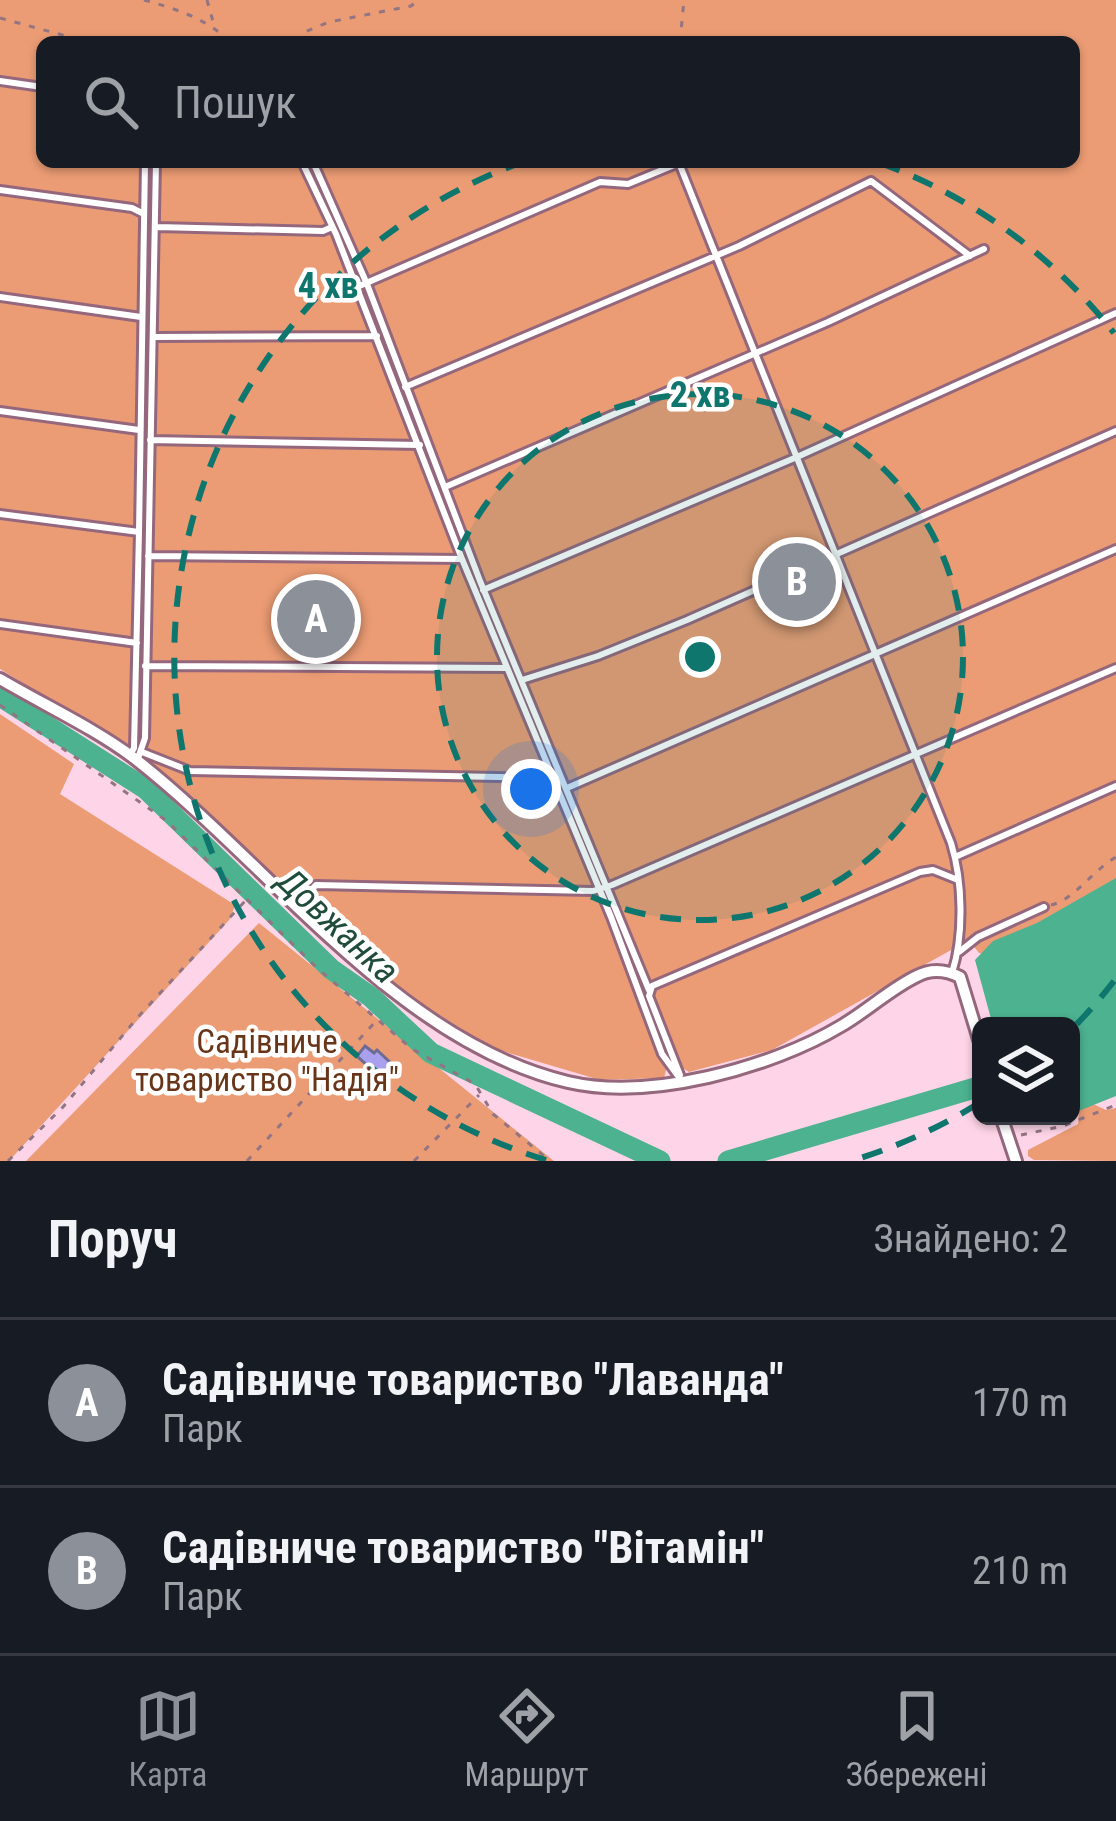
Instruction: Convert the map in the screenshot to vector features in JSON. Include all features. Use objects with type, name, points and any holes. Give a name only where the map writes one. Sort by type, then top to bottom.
[{"type":"street","points":[[0,680],[136,756],[366,967],[436,1022],[529,1072],[575,1084],[612,1087],[681,1080],[790,1052],[842,1026],[920,974],[938,970],[960,977],[972,1017]]},
{"type":"street","points":[[1004,1125],[1016,1161]]},
{"type":"lane","points":[[0,81],[36,85]]},
{"type":"lane","points":[[136,756],[145,168]]},
{"type":"lane","points":[[136,756],[145,666],[156,168]]},
{"type":"lane","points":[[305,168],[358,287],[552,778],[649,990],[681,1080]]},
{"type":"lane","points":[[316,168],[367,284],[483,590],[567,788],[662,1054],[681,1080]]},
{"type":"lane","points":[[358,287],[600,182],[628,184],[667,168]]},
{"type":"lane","points":[[681,168],[955,857],[958,952],[952,973]]},
{"type":"lane","points":[[399,394],[406,386],[739,246],[872,181],[970,256]]},
{"type":"lane","points":[[0,190],[132,208],[144,214]]},
{"type":"lane","points":[[157,226],[323,231],[333,227]]},
{"type":"lane","points":[[445,487],[983,249]]},
{"type":"lane","points":[[0,297],[141,316]]},
{"type":"lane","points":[[483,590],[1116,313]]},
{"type":"lane","points":[[154,337],[376,337]]},
{"type":"lane","points":[[0,411],[140,430]]},
{"type":"lane","points":[[522,680],[598,656],[1116,430]]},
{"type":"lane","points":[[150,440],[420,445]]},
{"type":"lane","points":[[0,514],[139,532]]},
{"type":"lane","points":[[567,788],[1116,549]]},
{"type":"lane","points":[[147,556],[462,559]]},
{"type":"lane","points":[[0,623],[137,644]]},
{"type":"lane","points":[[145,666],[507,668]]},
{"type":"lane","points":[[298,904],[316,885],[602,887],[917,757],[1116,668]]},
{"type":"lane","points":[[136,756],[190,771],[552,778]]},
{"type":"lane","points":[[955,857],[1116,786]]},
{"type":"lane","points":[[649,990],[920,872],[933,870],[958,880]]},
{"type":"lane","points":[[958,952],[978,937],[1044,907]]},
{"type":"path","points":[[144,0],[190,14],[224,36]]},
{"type":"path","points":[[207,0],[215,27]]},
{"type":"path","points":[[301,36],[329,22],[418,0]]},
{"type":"path","points":[[681,36],[684,0]]},
{"type":"path","points":[[0,18],[66,36]]},
{"type":"path","points":[[0,705],[167,821],[316,968],[412,1048],[475,1084],[493,1114],[550,1161]]},
{"type":"path","points":[[1044,907],[1064,902],[1095,868],[1116,857]]},
{"type":"path","points":[[8,1161],[63,1107],[247,898]]},
{"type":"path","points":[[247,1161],[378,1019]]},
{"type":"path","points":[[414,1161],[479,1095]]},
{"type":"path","points":[[1008,1138],[1063,1126],[1116,1105]]},
{"type":"green space","points":[[0,0],[1116,0],[1116,893],[985,954],[969,940],[772,1050],[689,1072],[669,1059],[664,1078],[600,1080],[492,1048],[406,994],[136,753],[0,669]]},
{"type":"green space","points":[[0,714],[74,764],[60,794],[235,905],[230,919],[9,1161],[0,1161]]},
{"type":"green space","name":"Садівниче товариство \"Надія\"","points":[[259,923],[554,1161],[26,1161]]},
{"type":"green space","points":[[1091,1103],[1106,1110],[1116,1108],[1116,1161],[1034,1160],[1028,1156],[1028,1150],[1080,1125],[1080,1109]]},
{"type":"shaded area","points":[[1116,878],[1116,1096],[1080,1110],[1080,1017],[991,1017],[975,960],[993,941],[1037,923]]},
{"type":"building","points":[[365,1046],[394,1066],[382,1079],[357,1056]]},
{"type":"waterway","name":"Довжанка","points":[[0,696],[146,789],[331,969],[371,997],[431,1053],[660,1161]]},
{"type":"waterway","name":"Довжанка","points":[[728,1161],[972,1089]]},
{"type":"place","name":"Садівниче товариство \"Вітамін\"","points":[[797,582]]},
{"type":"place","name":"Садівниче товариство \"Лаванда\"","points":[[316,619]]}]
